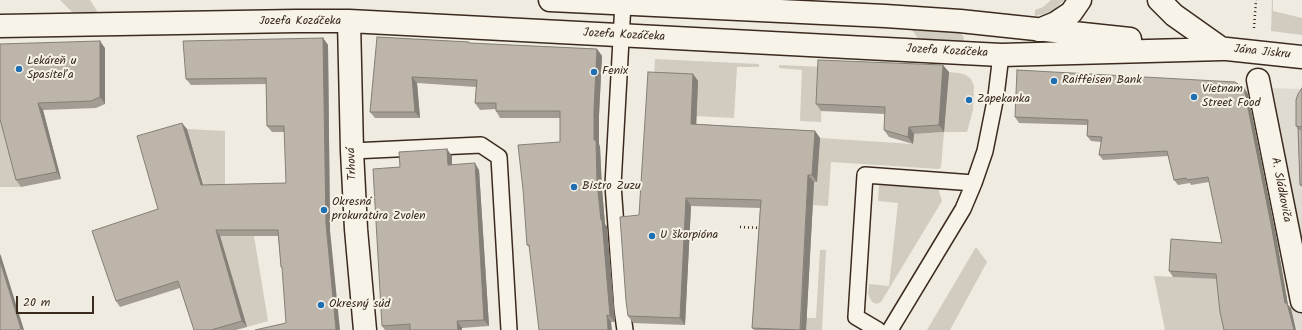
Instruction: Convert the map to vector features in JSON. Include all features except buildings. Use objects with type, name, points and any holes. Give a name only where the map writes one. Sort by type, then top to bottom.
[{"type":"street","points":[[550,0],[960,21],[1222,49]]},
{"type":"street","points":[[1039,30],[1056,23],[1071,13],[1080,0]]},
{"type":"street","points":[[1159,0],[1174,15],[1222,49]]},
{"type":"street","name":"Jozefa Kozáčeka","points":[[0,26],[288,21],[349,22],[1001,54],[1222,49]]},
{"type":"street","name":"Trhová","points":[[349,22],[352,151],[356,229],[366,330]]},
{"type":"street","name":"Jána Jiskru","points":[[1222,49],[1302,57]]},
{"type":"street","name":"A. Sládkoviča","points":[[1258,80],[1302,301]]},
{"type":"lane","points":[[623,3],[613,185],[622,309],[625,330]]},
{"type":"lane","points":[[890,330],[963,209],[974,183],[985,151],[996,96],[1001,54]]},
{"type":"lane","points":[[352,151],[481,144],[499,158],[509,330]]},
{"type":"lane","points":[[878,330],[856,317],[865,175],[974,183]]},
{"type":"path","points":[[1254,32],[1256,0]]},
{"type":"path","points":[[740,227],[764,228]]},
{"type":"shaded area","points":[[60,0],[90,0],[97,11],[97,15],[77,17]]},
{"type":"shaded area","points":[[1051,0],[1064,0],[1054,10],[1035,16],[1035,10],[1043,7]]},
{"type":"shaded area","points":[[1272,0],[1273,11],[1302,18],[1302,35],[1271,31]]},
{"type":"shaded area","points":[[908,24],[955,29],[961,33],[964,38],[961,44],[922,44]]},
{"type":"shaded area","points":[[655,59],[759,64],[759,67],[737,67],[734,118],[696,116],[654,79]]},
{"type":"shaded area","points":[[779,65],[823,67],[821,122],[800,121],[802,70],[779,68]]},
{"type":"shaded area","points":[[949,72],[966,75],[971,79],[974,86],[973,110],[967,132],[944,132]]},
{"type":"shaded area","points":[[1239,87],[1302,89],[1302,330],[1296,330],[1285,285],[1259,140],[1249,94]]},
{"type":"shaded area","points":[[0,108],[21,187],[0,187]]},
{"type":"shaded area","points":[[187,129],[225,131],[225,190],[228,236],[254,236],[268,321],[247,327]]},
{"type":"shaded area","points":[[944,132],[941,167],[939,169],[831,162],[828,206],[812,205],[814,182],[817,182],[820,138],[913,144],[914,134]]},
{"type":"shaded area","points":[[879,185],[938,188],[942,201],[881,302],[877,304],[872,302],[868,294],[869,284],[889,286],[898,203],[878,201]]},
{"type":"shaded area","points":[[976,247],[987,262],[950,330],[927,330]]},
{"type":"shaded area","points":[[820,250],[826,250],[822,330],[806,330],[806,318],[816,318]]},
{"type":"shaded area","points":[[1154,276],[1220,279],[1227,330],[1165,330]]},
{"type":"place","name":"Lekáreň u Spasiteľa","points":[[19,69]]},
{"type":"place","name":"Fenix","points":[[594,72]]},
{"type":"place","name":"Raiffeisen Bank","points":[[1054,81]]},
{"type":"place","name":"Vietnam Street Food","points":[[1194,97]]},
{"type":"place","name":"Zapekanka","points":[[969,100]]},
{"type":"place","name":"Bistro Zuzu","points":[[574,187]]},
{"type":"place","name":"Okresná prokuratúra Zvolen","points":[[324,210]]},
{"type":"place","name":"U škorpióna","points":[[652,236]]},
{"type":"place","name":"Okresný súd","points":[[321,305]]}]
